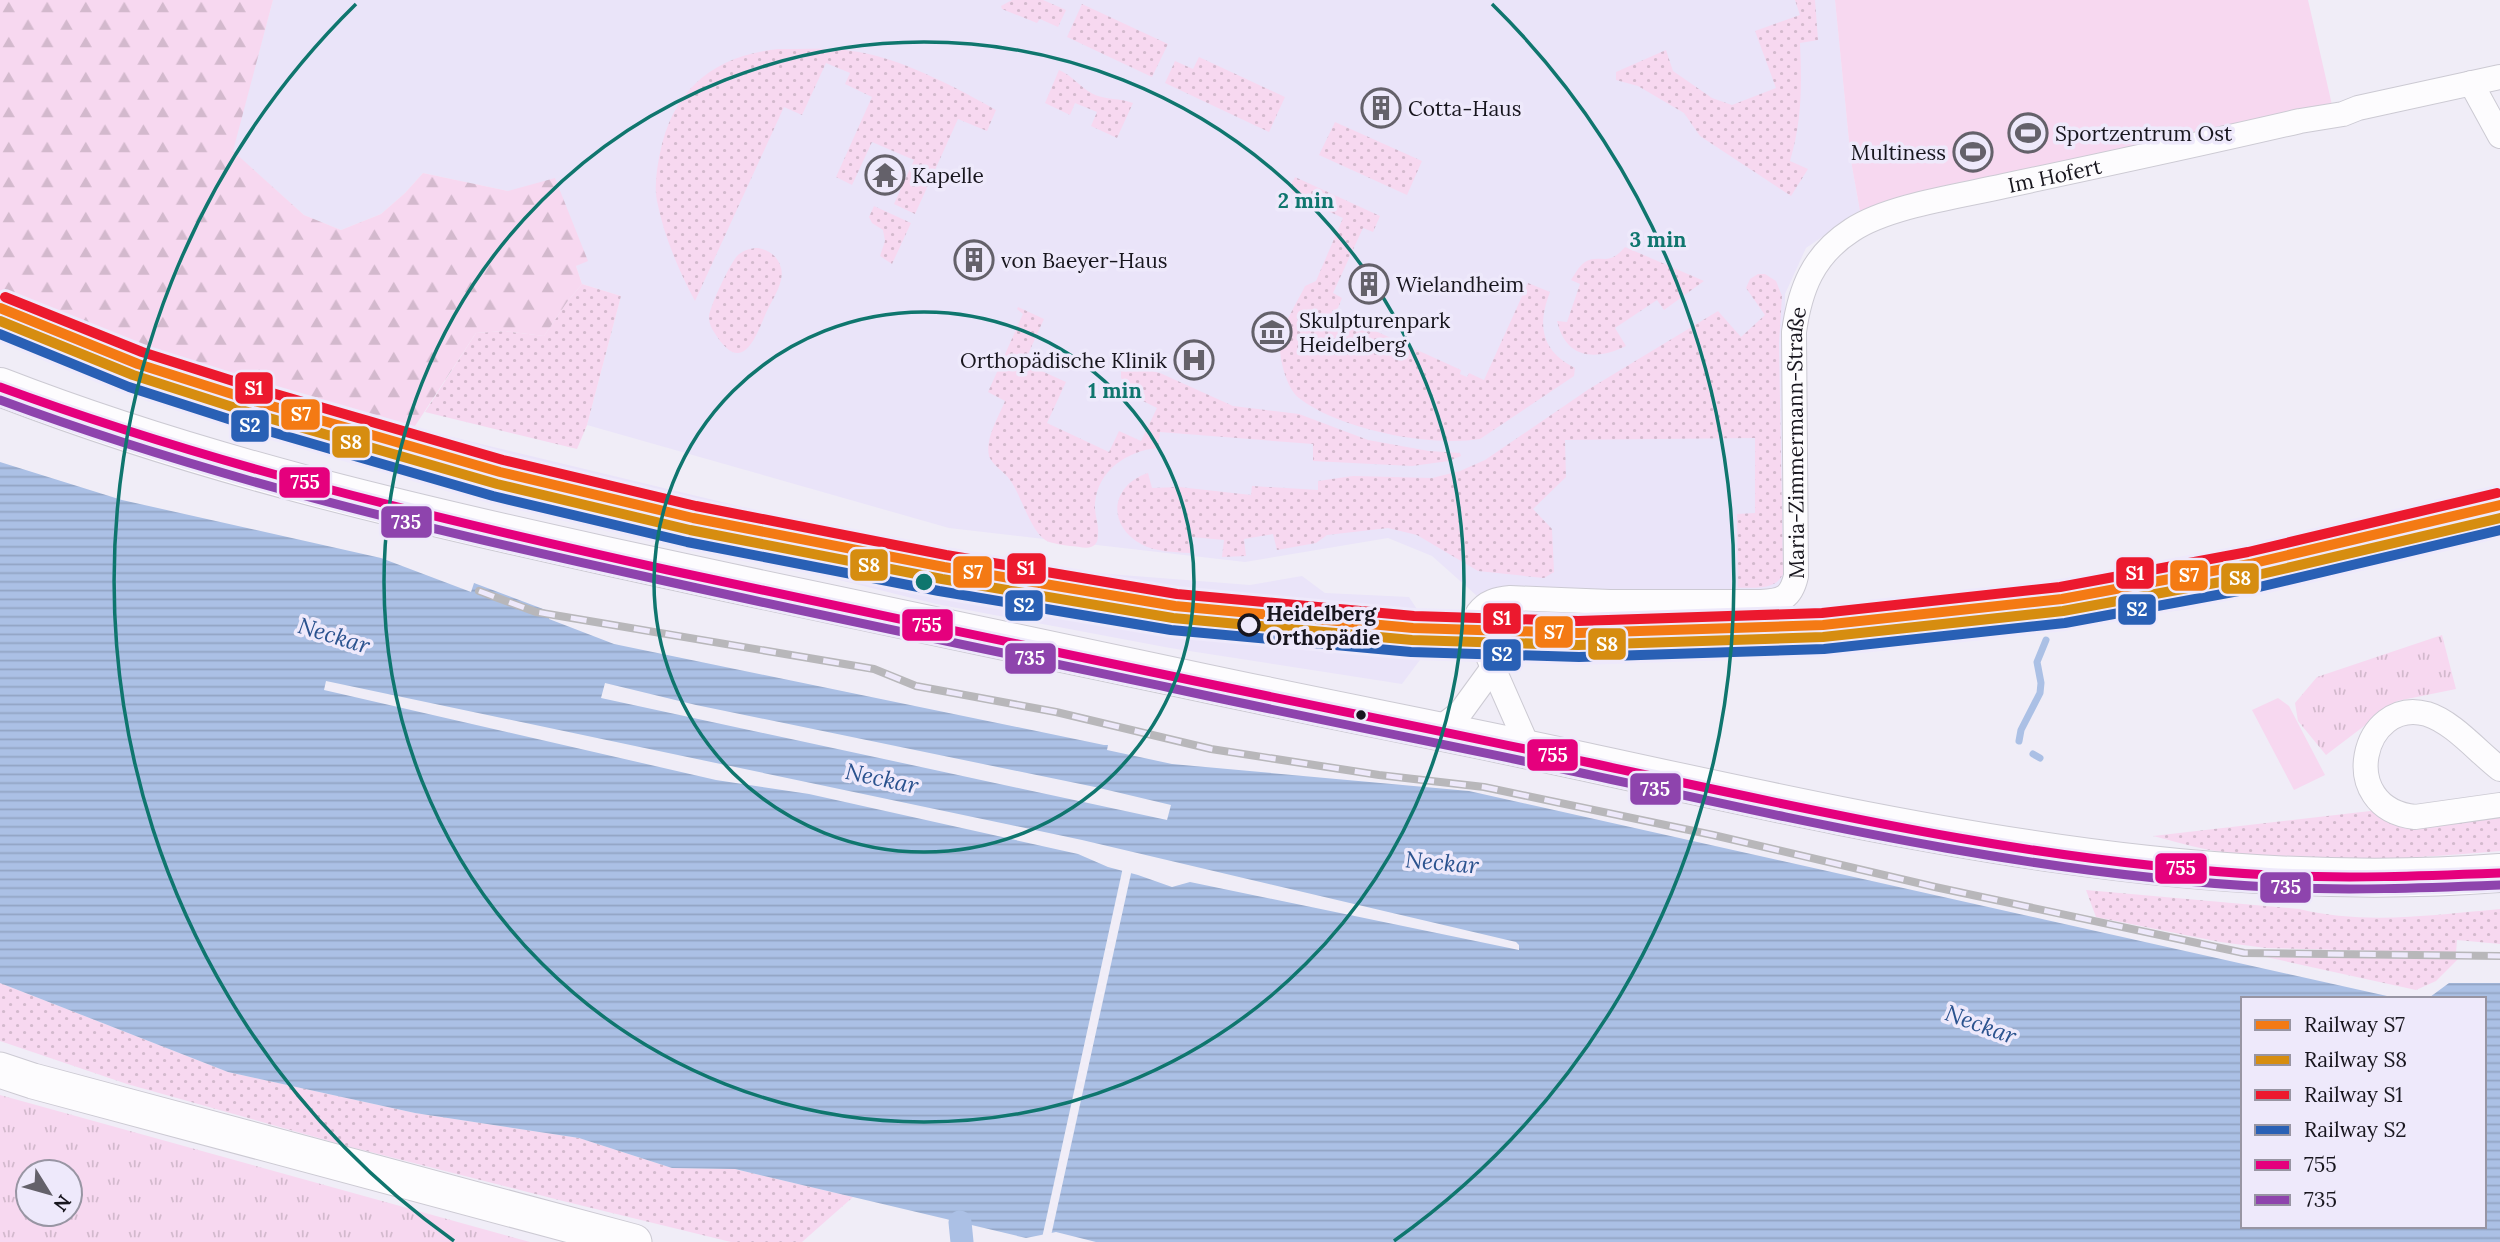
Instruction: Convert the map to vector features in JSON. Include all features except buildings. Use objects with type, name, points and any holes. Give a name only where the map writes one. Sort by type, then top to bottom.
[{"type":"main road","points":[[0,387],[116,429],[227,464],[472,527],[900,621],[1744,797],[2070,856],[2246,874],[2385,878],[2500,873]]},
{"type":"main road","points":[[0,1070],[634,1242]]},
{"type":"street","name":"Im Hofert","points":[[1802,290],[1819,261],[1836,242],[1880,215],[2500,77]]},
{"type":"street","points":[[2471,83],[2500,136]]},
{"type":"street","name":"Maria-Zimmermann-Straße","points":[[1523,749],[1524,738],[1492,669],[1475,622],[1481,608],[1502,598],[1611,602],[1761,602],[1779,601],[1788,596],[1796,576],[1794,332],[1802,290]]},
{"type":"street","points":[[1436,731],[1460,713],[1492,669]]},
{"type":"street","points":[[2500,769],[2446,723],[2413,712],[2393,718],[2375,733],[2366,749],[2364,769],[2375,798],[2382,806],[2404,816],[2415,817],[2500,805]]},
{"type":"shaded area","name":"Orthopädische Klinik","points":[[273,0],[1835,0],[1851,161],[1860,211],[1806,248],[1785,294],[1784,589],[1761,594],[1537,589],[1477,596],[1432,556],[1388,538],[1245,562],[949,528],[587,425],[621,296],[582,284],[576,266],[587,260],[508,191],[423,173],[381,214],[341,230],[304,215],[232,151]]},
{"type":"shaded area","points":[[0,296],[39,314],[277,395],[755,510],[941,551],[1083,572],[1250,585],[1302,576],[1325,593],[1409,597],[1424,620],[1525,624],[1821,616],[1942,605],[2058,589],[2361,527],[2500,489],[2500,529],[2273,584],[2189,609],[1879,651],[1527,659],[1423,656],[1402,684],[1170,648],[936,604],[505,497],[396,473],[295,444],[0,336]]},
{"type":"green space","points":[[0,0],[273,0],[233,151],[304,215],[341,230],[381,214],[423,173],[508,191],[555,178],[588,261],[576,266],[582,284],[544,336],[505,331],[476,333],[413,429],[204,372],[50,318],[0,296]]},
{"type":"green space","points":[[1012,0],[1043,0],[1066,10],[1058,27],[1040,19],[1037,23],[1002,9],[1001,6]]},
{"type":"green space","points":[[1795,0],[1815,0],[1818,40],[1800,43],[1800,102],[1790,161],[1808,169],[1791,196],[1700,136],[1684,113],[1638,86],[1616,80],[1616,72],[1666,50],[1673,71],[1712,98],[1732,105],[1776,88],[1755,31],[1800,15]]},
{"type":"green space","name":"Sportzentrum Ost","points":[[1835,0],[2308,0],[2332,105],[1860,211],[1851,161]]},
{"type":"green space","points":[[1082,4],[1168,44],[1152,77],[1067,37]]},
{"type":"green space","points":[[778,49],[843,50],[880,57],[932,77],[996,110],[987,131],[958,119],[915,214],[894,204],[914,160],[872,142],[852,185],[836,177],[872,97],[845,84],[850,73],[826,63],[802,115],[784,107],[695,301],[672,252],[657,201],[657,171],[666,130],[686,94],[716,68],[734,59]]},
{"type":"green space","points":[[1199,57],[1285,97],[1269,132],[1165,83],[1175,61],[1193,69]]},
{"type":"green space","points":[[1059,70],[1093,94],[1133,103],[1117,138],[1091,126],[1097,112],[1075,103],[1070,115],[1045,103]]},
{"type":"green space","points":[[1335,122],[1422,161],[1407,195],[1319,155]]},
{"type":"green space","points":[[1295,177],[1380,216],[1373,232],[1363,228],[1333,293],[1342,298],[1336,313],[1461,370],[1460,374],[1467,377],[1469,373],[1484,380],[1528,283],[1550,292],[1544,315],[1545,336],[1555,354],[1575,368],[1574,376],[1480,439],[1460,441],[1412,438],[1361,427],[1316,409],[1299,398],[1291,388],[1282,365],[1281,337],[1305,286],[1316,281],[1343,218],[1295,196],[1290,187]]},
{"type":"green space","points":[[874,206],[911,223],[892,264],[880,256],[885,241],[883,230],[872,223],[869,217]]},
{"type":"green space","points":[[1625,247],[1704,281],[1664,310],[1657,300],[1615,328],[1626,346],[1593,355],[1575,350],[1561,334],[1557,321],[1567,322],[1580,284],[1571,280],[1585,262],[1609,259]]},
{"type":"green space","points":[[758,248],[769,252],[778,260],[781,279],[751,343],[746,350],[732,352],[723,345],[712,329],[710,312],[738,255]]},
{"type":"green space","points":[[1758,274],[1765,274],[1776,281],[1782,296],[1779,343],[1783,574],[1770,586],[1738,588],[1737,514],[1755,513],[1755,438],[1565,440],[1566,477],[1533,509],[1552,529],[1554,572],[1544,578],[1478,571],[1417,535],[1388,528],[1327,535],[1316,543],[1277,550],[1273,534],[1244,539],[1246,556],[1222,557],[1224,540],[1192,537],[1190,553],[1165,551],[1141,544],[1122,527],[1118,516],[1120,496],[1126,486],[1148,473],[1152,488],[1179,487],[1251,495],[1252,486],[1318,490],[1318,481],[1353,476],[1432,478],[1460,471],[1485,460],[1589,389],[1718,311],[1741,337],[1765,315],[1746,288],[1750,279]]},
{"type":"green space","points":[[582,284],[621,296],[587,425],[577,449],[425,412],[476,333],[505,331],[544,336]]},
{"type":"green space","points":[[1018,307],[1044,319],[1024,363],[1066,382],[1047,423],[1109,452],[1119,431],[1141,441],[1157,408],[1135,397],[1137,391],[1121,378],[1121,371],[1141,368],[1160,373],[1233,406],[1299,414],[1368,440],[1429,451],[1460,453],[1461,456],[1449,461],[1412,466],[1313,461],[1313,444],[1160,432],[1158,448],[1125,458],[1108,472],[1102,481],[1095,503],[1098,530],[1095,545],[1084,548],[1049,542],[1037,532],[1010,480],[993,462],[988,449],[1005,401],[988,392],[1023,314]]},
{"type":"green space","points":[[2442,635],[2456,689],[2397,701],[2326,755],[2298,721],[2295,703],[2317,677]]},
{"type":"green space","points":[[2278,698],[2289,706],[2325,775],[2294,790],[2252,710]]},
{"type":"green space","points":[[2500,796],[2500,851],[2322,860],[2251,856],[2208,850],[2153,836]]},
{"type":"green space","points":[[2086,890],[2299,909],[2349,917],[2425,916],[2500,909],[2500,944],[2457,940],[2456,953],[2266,948],[2220,942],[2096,917]]},
{"type":"green space","points":[[2266,957],[2458,959],[2436,981],[2416,990]]},
{"type":"green space","points":[[0,983],[228,1072],[415,1113],[579,1138],[672,1168],[735,1169],[853,1197],[802,1242],[731,1242],[563,1201],[347,1146],[127,1084],[0,1041]]},
{"type":"green space","points":[[0,1095],[530,1242],[0,1242]]},
{"type":"water","name":"Neckar","points":[[0,462],[122,500],[381,558],[471,592],[474,583],[551,612],[549,619],[614,644],[1108,745],[1107,750],[1172,764],[1469,791],[2392,997],[2241,997],[2241,1228],[2486,1228],[2486,997],[2430,997],[2449,983],[2500,983],[2500,1242],[1096,1242],[1056,1232],[1026,1238],[735,1169],[672,1168],[579,1138],[415,1113],[228,1072],[0,983]],"holes":[[[326,681],[1082,840],[1516,942],[1519,950],[1190,882],[1172,887],[1108,867],[1078,854],[809,794],[716,780],[324,690]],[[605,683],[696,705],[1095,787],[1171,805],[1167,820],[601,698]]]},
{"type":"pier","points":[[1123,867],[1132,869],[1051,1236],[1042,1238]]},
{"type":"waterway","points":[[2019,741],[2021,730],[2040,693],[2037,662],[2046,640]]},
{"type":"waterway","points":[[2033,754],[2040,758]]},
{"type":"waterway","points":[[960,1222],[962,1242]]},
{"type":"railway","points":[[479,591],[536,612],[874,669],[916,686],[1056,712],[1211,749],[1379,775],[1484,787],[2244,953],[2500,956]]},
{"type":"rail line","name":"S1","points":[[5,297],[142,352],[255,388],[503,460],[696,506],[946,555],[1177,594],[1414,616],[1578,621],[1822,613],[2060,587],[2248,552],[2497,493]]},
{"type":"rail line","name":"S7","points":[[0,308],[138,364],[251,400],[500,472],[693,518],[944,567],[1175,606],[1413,628],[1578,633],[1823,625],[2062,599],[2250,564],[2500,505]]},
{"type":"rail line","name":"S8","points":[[0,321],[133,375],[248,412],[497,484],[690,530],[942,579],[1173,618],[1412,640],[1578,645],[1823,637],[2063,611],[2253,576],[2500,518]]},
{"type":"rail line","name":"S2","points":[[0,334],[129,387],[244,424],[493,496],[687,542],[939,591],[1171,630],[1411,652],[1579,657],[1824,649],[2065,623],[2255,588],[2500,530]]},
{"type":"transit line","name":"755","points":[[0,387],[82,416],[248,467],[499,532],[794,597],[1840,816],[2011,847],[2183,869],[2327,877],[2500,873]]},
{"type":"transit line","name":"735","points":[[0,400],[162,455],[243,479],[490,542],[849,621],[1840,828],[2011,859],[2183,881],[2327,889],[2500,885]]},
{"type":"place","name":"Cotta-Haus","points":[[1381,108]]},
{"type":"place","name":"Sportzentrum Ost","points":[[2028,133]]},
{"type":"place","name":"Multiness","points":[[1973,152]]},
{"type":"place","name":"Kapelle","points":[[885,175]]},
{"type":"place","name":"von Baeyer-Haus","points":[[974,260]]},
{"type":"place","name":"Wielandheim","points":[[1369,284]]},
{"type":"place","name":"Skulpturenpark Heidelberg","points":[[1272,332]]},
{"type":"place","name":"Orthopädische Klinik","points":[[1194,360]]},
{"type":"place","name":"Heidelberg Orthopädie","points":[[1249,625]]}]
